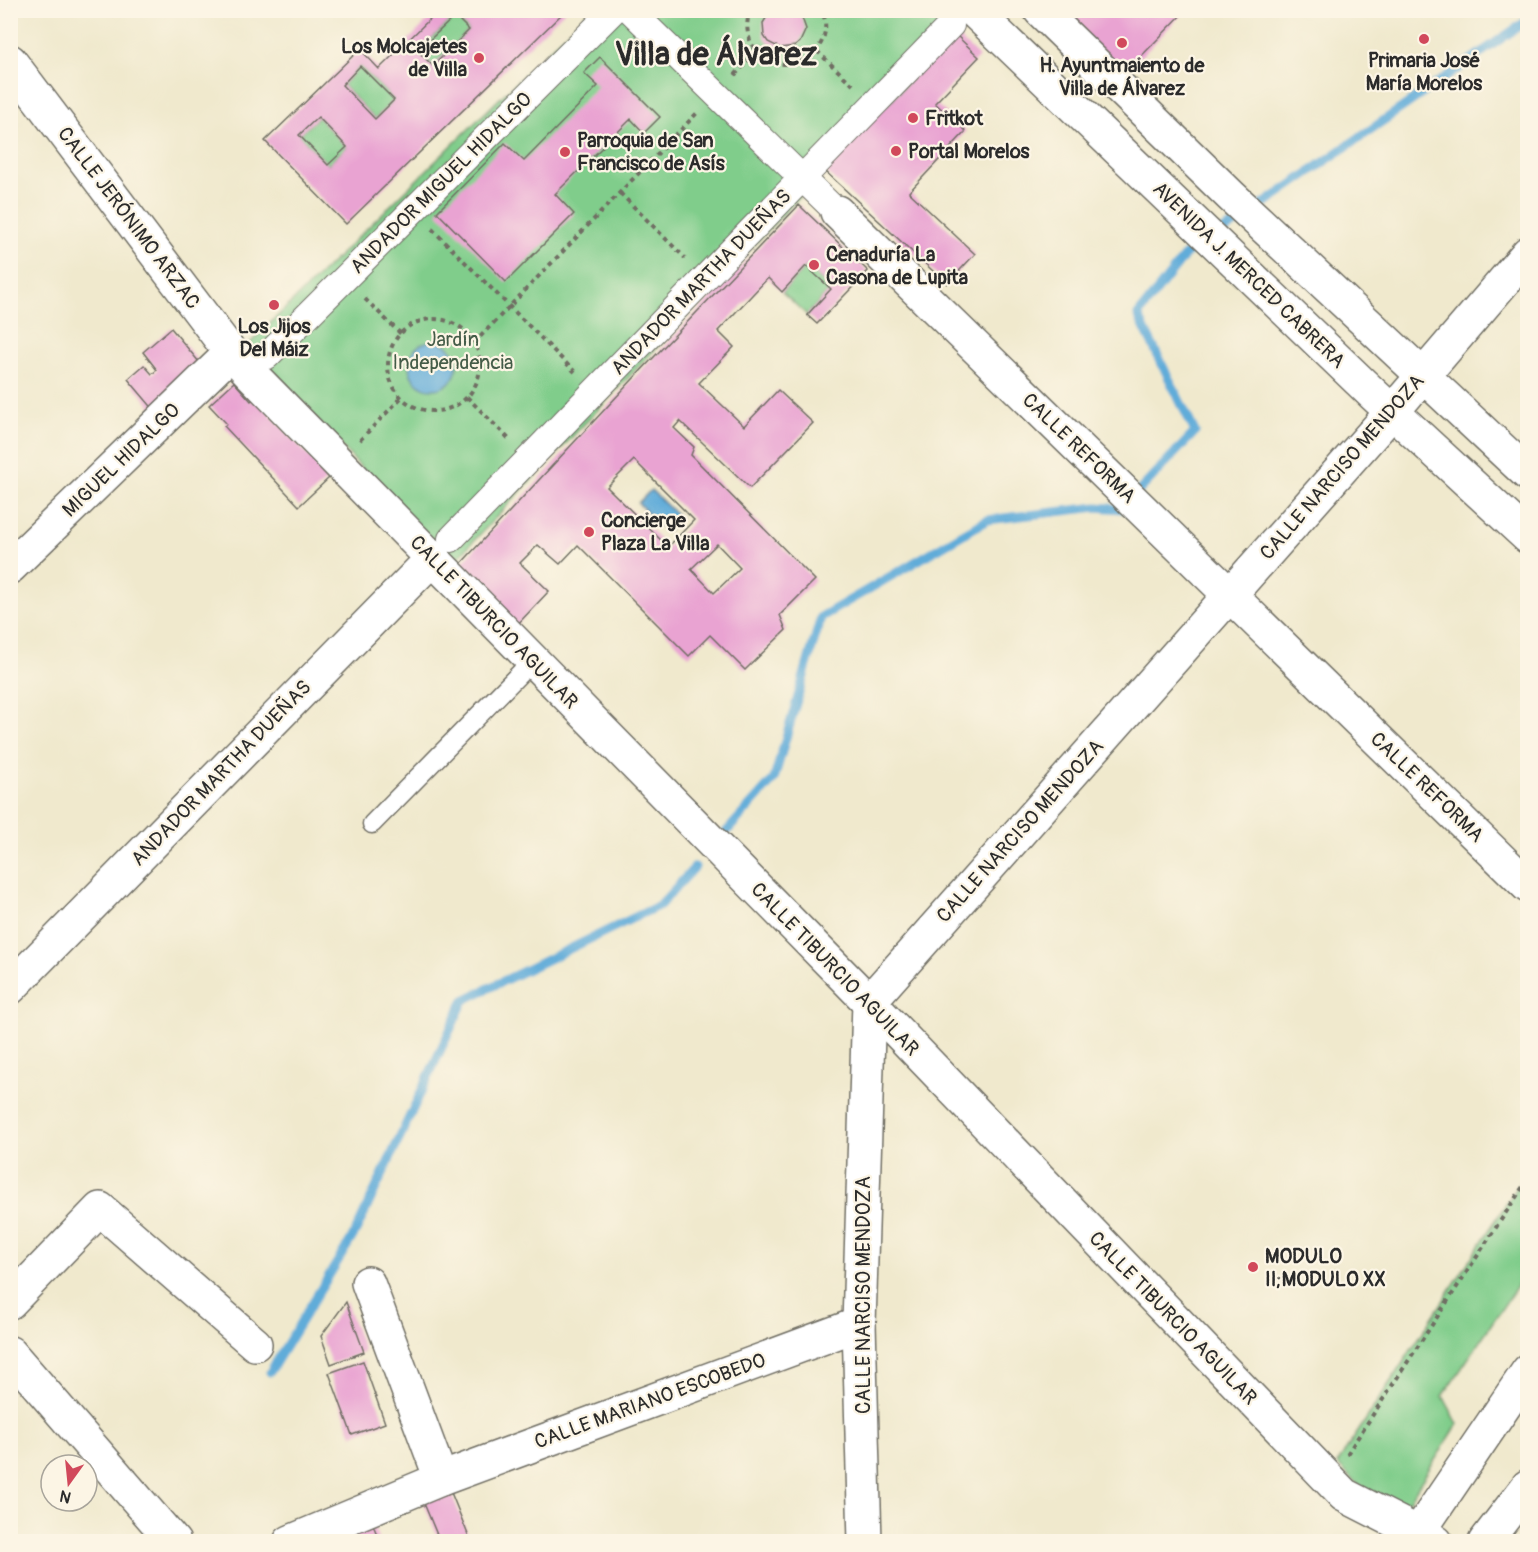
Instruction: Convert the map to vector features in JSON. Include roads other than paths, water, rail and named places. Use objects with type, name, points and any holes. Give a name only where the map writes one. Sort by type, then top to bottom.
[{"type":"street","name":"ANDADOR MIGUEL HIDALGO","points":[[249,361],[345,280],[614,10]]},
{"type":"street","name":"CALLE REFORMA","points":[[630,10],[1527,886]]},
{"type":"street","points":[[1040,10],[1245,210],[1527,474]]},
{"type":"street","name":"ANDADOR MARTHA DUEÑAS","points":[[10,988],[874,104],[962,18]]},
{"type":"street","name":"AVENIDA J. MERCED CABRERA","points":[[962,18],[1213,241],[1527,537]]},
{"type":"street","name":"CALLE JERÓNIMO ARZAC","points":[[10,61],[249,361]]},
{"type":"street","points":[[1213,241],[1245,210]]},
{"type":"street","name":"CALLE NARCISO MENDOZA","points":[[865,1542],[859,1324],[869,1002],[1392,412],[1527,253]]},
{"type":"street","name":"CALLE TIBURCIO AGUILAR","points":[[249,361],[441,549],[532,661],[869,1002],[1344,1495],[1422,1538]]},
{"type":"street","name":"MIGUEL HIDALGO","points":[[10,567],[249,361]]},
{"type":"street","points":[[10,1302],[100,1209],[255,1344]]},
{"type":"street","points":[[368,1283],[441,1479]]},
{"type":"street","name":"CALLE MARIANO ESCOBEDO","points":[[290,1542],[441,1479],[859,1324]]},
{"type":"street","points":[[10,1353],[174,1542]]},
{"type":"street","points":[[1422,1538],[1527,1371]]},
{"type":"street","points":[[1485,1542],[1527,1486]]},
{"type":"lane","points":[[372,824],[532,661]]},
{"type":"water","points":[[428,341],[438,341],[453,351],[457,365],[456,374],[447,385],[438,389],[428,389],[413,379],[409,370],[409,360],[419,345]]},
{"type":"water","points":[[651,490],[680,518],[667,532],[638,503]]},
{"type":"waterway","points":[[1255,210],[1528,20]]},
{"type":"waterway","points":[[719,840],[774,779],[821,617],[987,520],[1097,507],[1122,509],[1195,432],[1138,315],[1186,254],[1244,218]]},
{"type":"waterway","points":[[270,1372],[355,1233],[464,1000],[660,905],[695,867]]},
{"type":"place","name":"Primaria José María Morelos","points":[[1424,39]]},
{"type":"place","name":"H. Ayuntmaiento de Villa de Álvarez","points":[[1122,43]]},
{"type":"place","name":"Los Molcajetes de Villa","points":[[479,58]]},
{"type":"place","name":"Fritkot","points":[[913,118]]},
{"type":"place","name":"Portal Morelos","points":[[896,151]]},
{"type":"place","name":"Parroquia de San Francisco de Asís","points":[[565,152]]},
{"type":"place","name":"Cenaduría La Casona de Lupita","points":[[814,265]]},
{"type":"place","name":"Los Jijos Del Máiz","points":[[274,305]]},
{"type":"place","name":"Concierge Plaza La Villa","points":[[589,532]]},
{"type":"place","name":"MODULO II;MODULO XX","points":[[1253,1267]]},
{"type":"district","name":"Villa de Álvarez","points":[[716,55]]},
{"type":"park label","name":"Jardín Independencia","points":[[453,350]]}]
